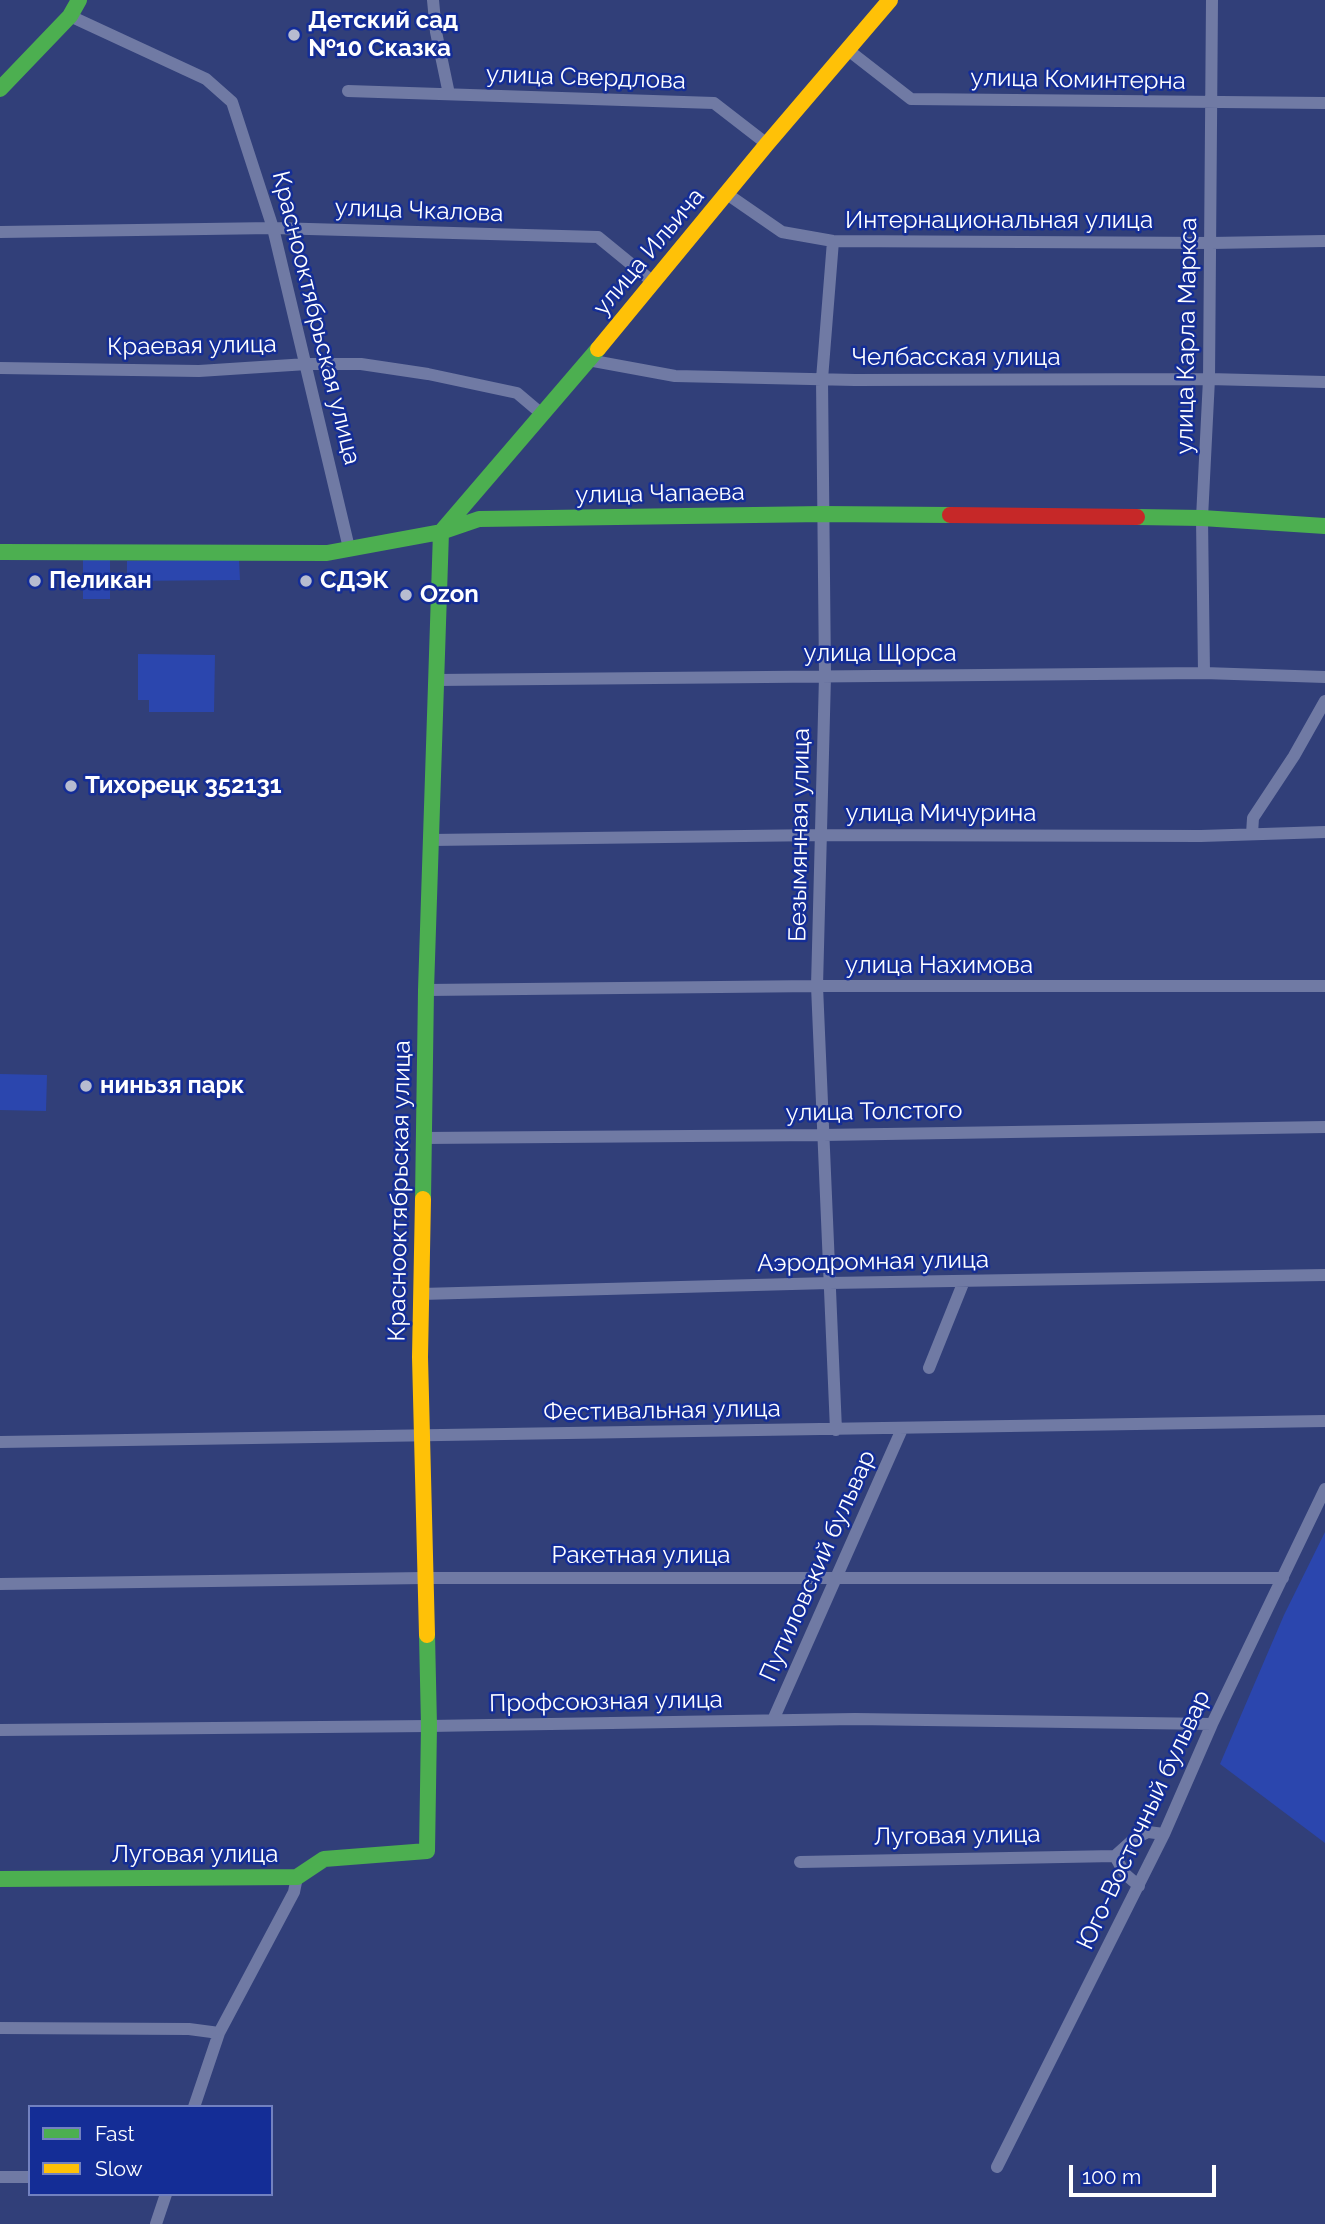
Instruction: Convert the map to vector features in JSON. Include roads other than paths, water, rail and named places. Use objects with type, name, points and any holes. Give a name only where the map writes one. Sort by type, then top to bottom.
[{"type":"street","points":[[0,89],[70,16],[79,0]]},
{"type":"street","points":[[433,0],[436,32],[449,94]]},
{"type":"street","name":"улица Ильича","points":[[442,532],[890,0]]},
{"type":"street","name":"улица Карла Маркса","points":[[1204,673],[1202,518],[1209,379],[1212,0]]},
{"type":"street","name":"Краснооктябрьская улица","points":[[70,16],[206,79],[232,102],[273,228],[349,548]]},
{"type":"street","name":"улица Коминтерна","points":[[848,50],[911,99],[1325,103]]},
{"type":"street","name":"улица Свердлова","points":[[348,91],[714,103],[767,144]]},
{"type":"street","name":"Интернациональная улица","points":[[727,194],[782,232],[833,241],[1325,241]]},
{"type":"street","name":"улица Чкалова","points":[[0,232],[273,228],[598,237],[653,282]]},
{"type":"street","name":"Безымянная улица","points":[[833,241],[822,379],[825,676],[817,986],[836,1430]]},
{"type":"street","name":"Челбасская улица","points":[[588,360],[675,376],[1325,382]]},
{"type":"street","name":"Краевая улица","points":[[0,368],[199,371],[307,364],[361,364],[428,374],[517,393],[543,415]]},
{"type":"street","name":"улица Чапаева","points":[[0,552],[327,552],[442,532],[479,519],[823,514],[1202,518],[1325,526]]},
{"type":"street","name":"Краснооктябрьская улица","points":[[427,1851],[429,1726],[424,1578],[421,1294],[426,990],[442,532]]},
{"type":"street","name":"улица Щорса","points":[[436,680],[1204,673],[1325,677]]},
{"type":"street","points":[[1252,834],[1252,818],[1294,756],[1325,701]]},
{"type":"street","name":"улица Мичурина","points":[[431,840],[822,835],[1200,836],[1325,832]]},
{"type":"street","name":"улица Нахимова","points":[[426,990],[817,986],[1325,986]]},
{"type":"street","name":"улица Толстого","points":[[423,1138],[1325,1127]]},
{"type":"street","name":"Аэродромная улица","points":[[421,1294],[829,1283],[1325,1275]]},
{"type":"street","points":[[929,1368],[964,1281]]},
{"type":"street","name":"Фестивальная улица","points":[[0,1442],[1325,1421]]},
{"type":"street","name":"Путиловский бульвар","points":[[773,1720],[902,1429]]},
{"type":"street","name":"Юго-Восточный бульвар","points":[[997,2167],[1139,1886],[1212,1724],[1325,1489]]},
{"type":"street","name":"Ракетная улица","points":[[0,1584],[424,1578],[1283,1578]]},
{"type":"street","name":"Профсоюзная улица","points":[[0,1730],[855,1718],[1212,1724]]},
{"type":"street","points":[[1139,1886],[1125,1874],[1115,1856],[1134,1839],[1148,1832],[1164,1834]]},
{"type":"street","name":"Луговая улица","points":[[0,1879],[297,1877],[324,1859],[427,1851]]},
{"type":"street","name":"Луговая улица","points":[[800,1862],[1115,1856]]},
{"type":"street","points":[[195,2105],[219,2033],[294,1892],[297,1877]]},
{"type":"street","points":[[0,2028],[189,2029],[219,2033]]},
{"type":"street","points":[[0,2177],[28,2177]]},
{"type":"street","points":[[156,2224],[165,2196]]},
{"type":"place","name":"Детский сад №10 Сказка","points":[[294,35]]},
{"type":"place","name":"Пеликан","points":[[35,581]]},
{"type":"place","name":"СДЭК","points":[[306,581]]},
{"type":"place","name":"Ozon","points":[[406,595]]},
{"type":"place","name":"Тихорецк 352131","points":[[71,786]]},
{"type":"place","name":"ниньзя парк","points":[[86,1086]]}]
